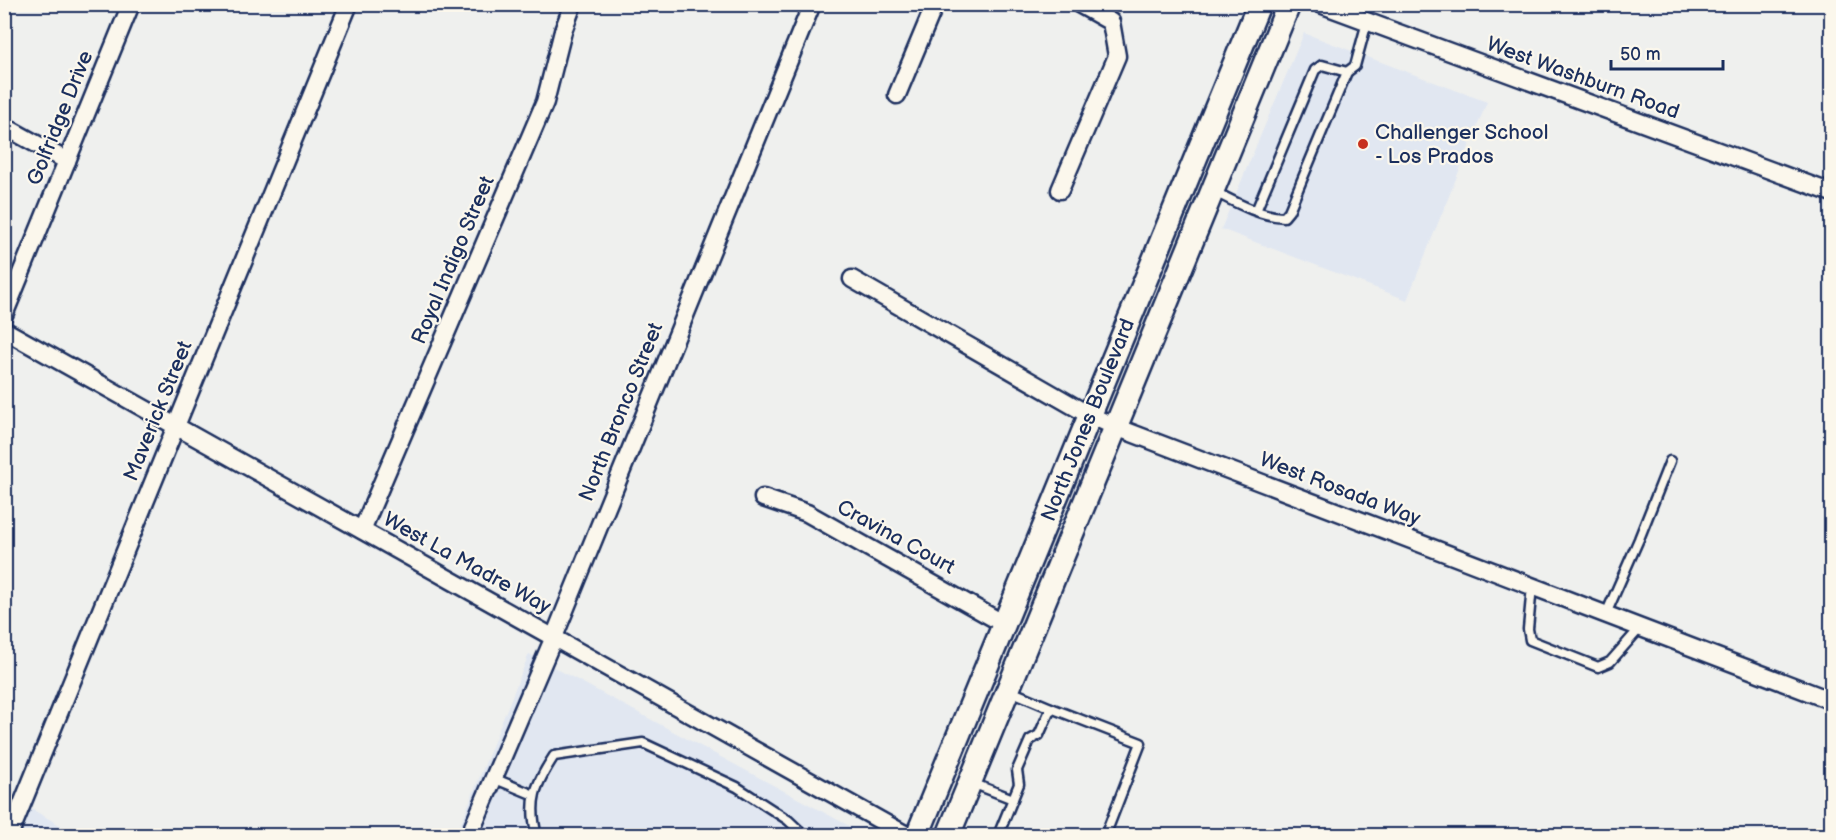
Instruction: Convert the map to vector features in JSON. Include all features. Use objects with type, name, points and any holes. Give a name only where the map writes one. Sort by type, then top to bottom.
[{"type":"main road","name":"North Jones Boulevard","points":[[917,836],[1258,4]]},
{"type":"main road","name":"North Jones Boulevard","points":[[948,836],[1289,4]]},
{"type":"street","name":"Golfridge Drive","points":[[4,315],[131,4]]},
{"type":"street","name":"Maverick Street","points":[[9,836],[350,4]]},
{"type":"street","name":"Royal Indigo Street","points":[[362,530],[545,102],[562,31],[573,4]]},
{"type":"street","name":"North Bronco Street","points":[[469,836],[554,637],[812,4]]},
{"type":"street","points":[[897,95],[935,4]]},
{"type":"street","points":[[1060,190],[1118,56],[1111,22],[1079,4]]},
{"type":"street","name":"West Washburn Road","points":[[1320,4],[1832,193]]},
{"type":"street","points":[[4,126],[67,161]]},
{"type":"street","name":"West Rosada Way","points":[[852,279],[1089,415],[1116,427],[1832,701]]},
{"type":"street","name":"West La Madre Way","points":[[4,330],[909,836]]},
{"type":"street","name":"Cravina Court","points":[[763,498],[807,513],[1004,624]]},
{"type":"lane","points":[[1213,191],[1256,211],[1274,217],[1284,217],[1289,211],[1347,72],[1355,66],[1367,22]]},
{"type":"lane","points":[[1256,211],[1314,70],[1322,65],[1347,72]]},
{"type":"lane","points":[[1606,614],[1670,460]]},
{"type":"lane","points":[[1532,586],[1528,629],[1530,640],[1598,667],[1610,662],[1640,627]]},
{"type":"lane","points":[[1008,690],[1141,743],[1105,836]]},
{"type":"lane","points":[[999,833],[1019,784],[1017,770],[1030,740],[1039,735],[1051,708]]},
{"type":"lane","points":[[537,836],[532,816],[534,795],[543,772],[554,756],[643,743],[737,787],[788,820],[805,836]]},
{"type":"lane","points":[[493,778],[534,795]]},
{"type":"lane","points":[[970,782],[1013,799]]},
{"type":"shaded area","name":"Challenger School - Los Prados","points":[[1304,33],[1487,102],[1407,300],[1221,229]]},
{"type":"shaded area","points":[[529,654],[866,835],[456,836]]},
{"type":"shaded area","points":[[28,807],[77,835],[17,836]]},
{"type":"place","name":"Challenger School - Los Prados","points":[[1363,144]]}]
